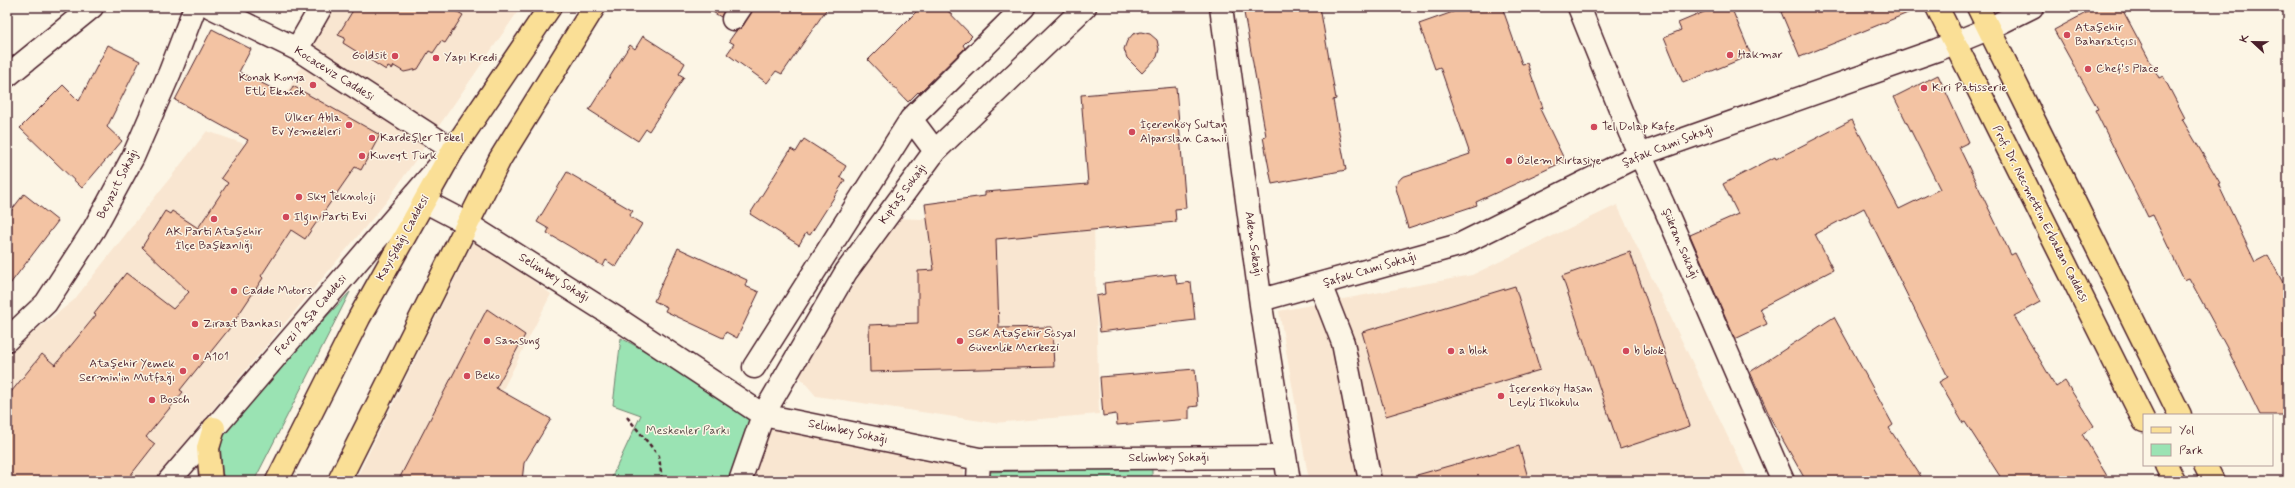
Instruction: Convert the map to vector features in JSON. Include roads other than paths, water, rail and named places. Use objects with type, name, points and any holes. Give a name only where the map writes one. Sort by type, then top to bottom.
[{"type":"main road","name":"Kayışdağı Caddesi","points":[[277,481],[358,318],[453,150],[550,7]]},
{"type":"main road","points":[[338,481],[466,223],[500,159],[594,7]]},
{"type":"main road","name":"Prof. Dr. Necmettin Erbakan Caddesi","points":[[1937,7],[2143,419]]},
{"type":"main road","points":[[1978,7],[2180,414]]},
{"type":"main road","points":[[211,481],[208,448],[214,428]]},
{"type":"main road","points":[[2166,466],[2174,481]]},
{"type":"main road","points":[[2206,466],[2213,481]]},
{"type":"street","name":"Beyazıt Sokağı","points":[[7,340],[46,303],[94,229],[136,150],[196,7]]},
{"type":"street","name":"Kocaceviz Caddesi","points":[[211,7],[297,49],[453,150]]},
{"type":"street","points":[[297,49],[321,7]]},
{"type":"street","points":[[754,367],[911,119],[1024,7]]},
{"type":"street","name":"Kiptaş Sokağı","points":[[740,481],[763,415],[846,272],[935,151],[1085,7]]},
{"type":"street","name":"Adem Sokağı","points":[[1221,7],[1261,300],[1284,457],[1289,481]]},
{"type":"street","name":"Şükran Sokağı","points":[[1579,7],[1639,155],[1666,211],[1783,481]]},
{"type":"street","name":"Şafak Cami Sokağı","points":[[1261,300],[1459,245],[1639,155],[1955,43],[1988,29],[2032,7]]},
{"type":"street","points":[[7,76],[85,8]]},
{"type":"street","points":[[911,119],[935,151]]},
{"type":"street","name":"Fevzi Paşa Caddesi","points":[[169,481],[453,150]]},
{"type":"street","name":"Selimbey Sokağı","points":[[424,201],[466,223],[618,319],[763,415],[979,459],[1284,457]]},
{"type":"street","points":[[1320,284],[1343,343],[1370,481]]},
{"type":"street","points":[[978,481],[979,459]]},
{"type":"place","name":"Ataşehir Baharatçısı","points":[[2067,35]]},
{"type":"place","name":"Hakmar","points":[[1730,55]]},
{"type":"place","name":"Goldsit","points":[[395,56]]},
{"type":"place","name":"Yapı Kredi","points":[[436,58]]},
{"type":"place","name":"Chef's Place","points":[[2088,69]]},
{"type":"place","name":"Konak Konya Etli Ekmek","points":[[313,85]]},
{"type":"place","name":"Kiri Patisserie","points":[[1924,88]]},
{"type":"place","name":"Ülker Abla Ev Yemekleri","points":[[349,125]]},
{"type":"place","name":"Tel Dolap Kafe","points":[[1594,127]]},
{"type":"place","name":"İçerenköy Sultan Alparslan Camii","points":[[1132,132]]},
{"type":"place","name":"Kardeşler Tekel","points":[[372,138]]},
{"type":"place","name":"Kuveyt Türk","points":[[362,156]]},
{"type":"place","name":"Özlem Kırtasiye","points":[[1509,161]]},
{"type":"place","name":"Sky Teknoloji","points":[[299,197]]},
{"type":"place","name":"Ilgın Parti Evi","points":[[286,217]]},
{"type":"place","name":"AK Parti Ataşehir İlçe Başkanlığı","points":[[214,219]]},
{"type":"place","name":"Cadde Motors","points":[[234,291]]},
{"type":"place","name":"Ziraat Bankası","points":[[195,324]]},
{"type":"place","name":"Samsung","points":[[487,341]]},
{"type":"place","name":"SGK Ataşehir Sosyal Güvenlik Merkezi","points":[[960,341]]},
{"type":"place","name":"a blok","points":[[1451,351]]},
{"type":"place","name":"b blok","points":[[1626,351]]},
{"type":"place","name":"A101","points":[[196,357]]},
{"type":"place","name":"Ataşehir Yemek Sermin'in Mutfağı","points":[[183,371]]},
{"type":"place","name":"Beko","points":[[467,376]]},
{"type":"place","name":"İçerenköy Hasan Leyli İlkokulu","points":[[1501,396]]},
{"type":"place","name":"Bosch","points":[[152,400]]},
{"type":"park label","name":"Meskenler Parkı","points":[[688,431]]}]
